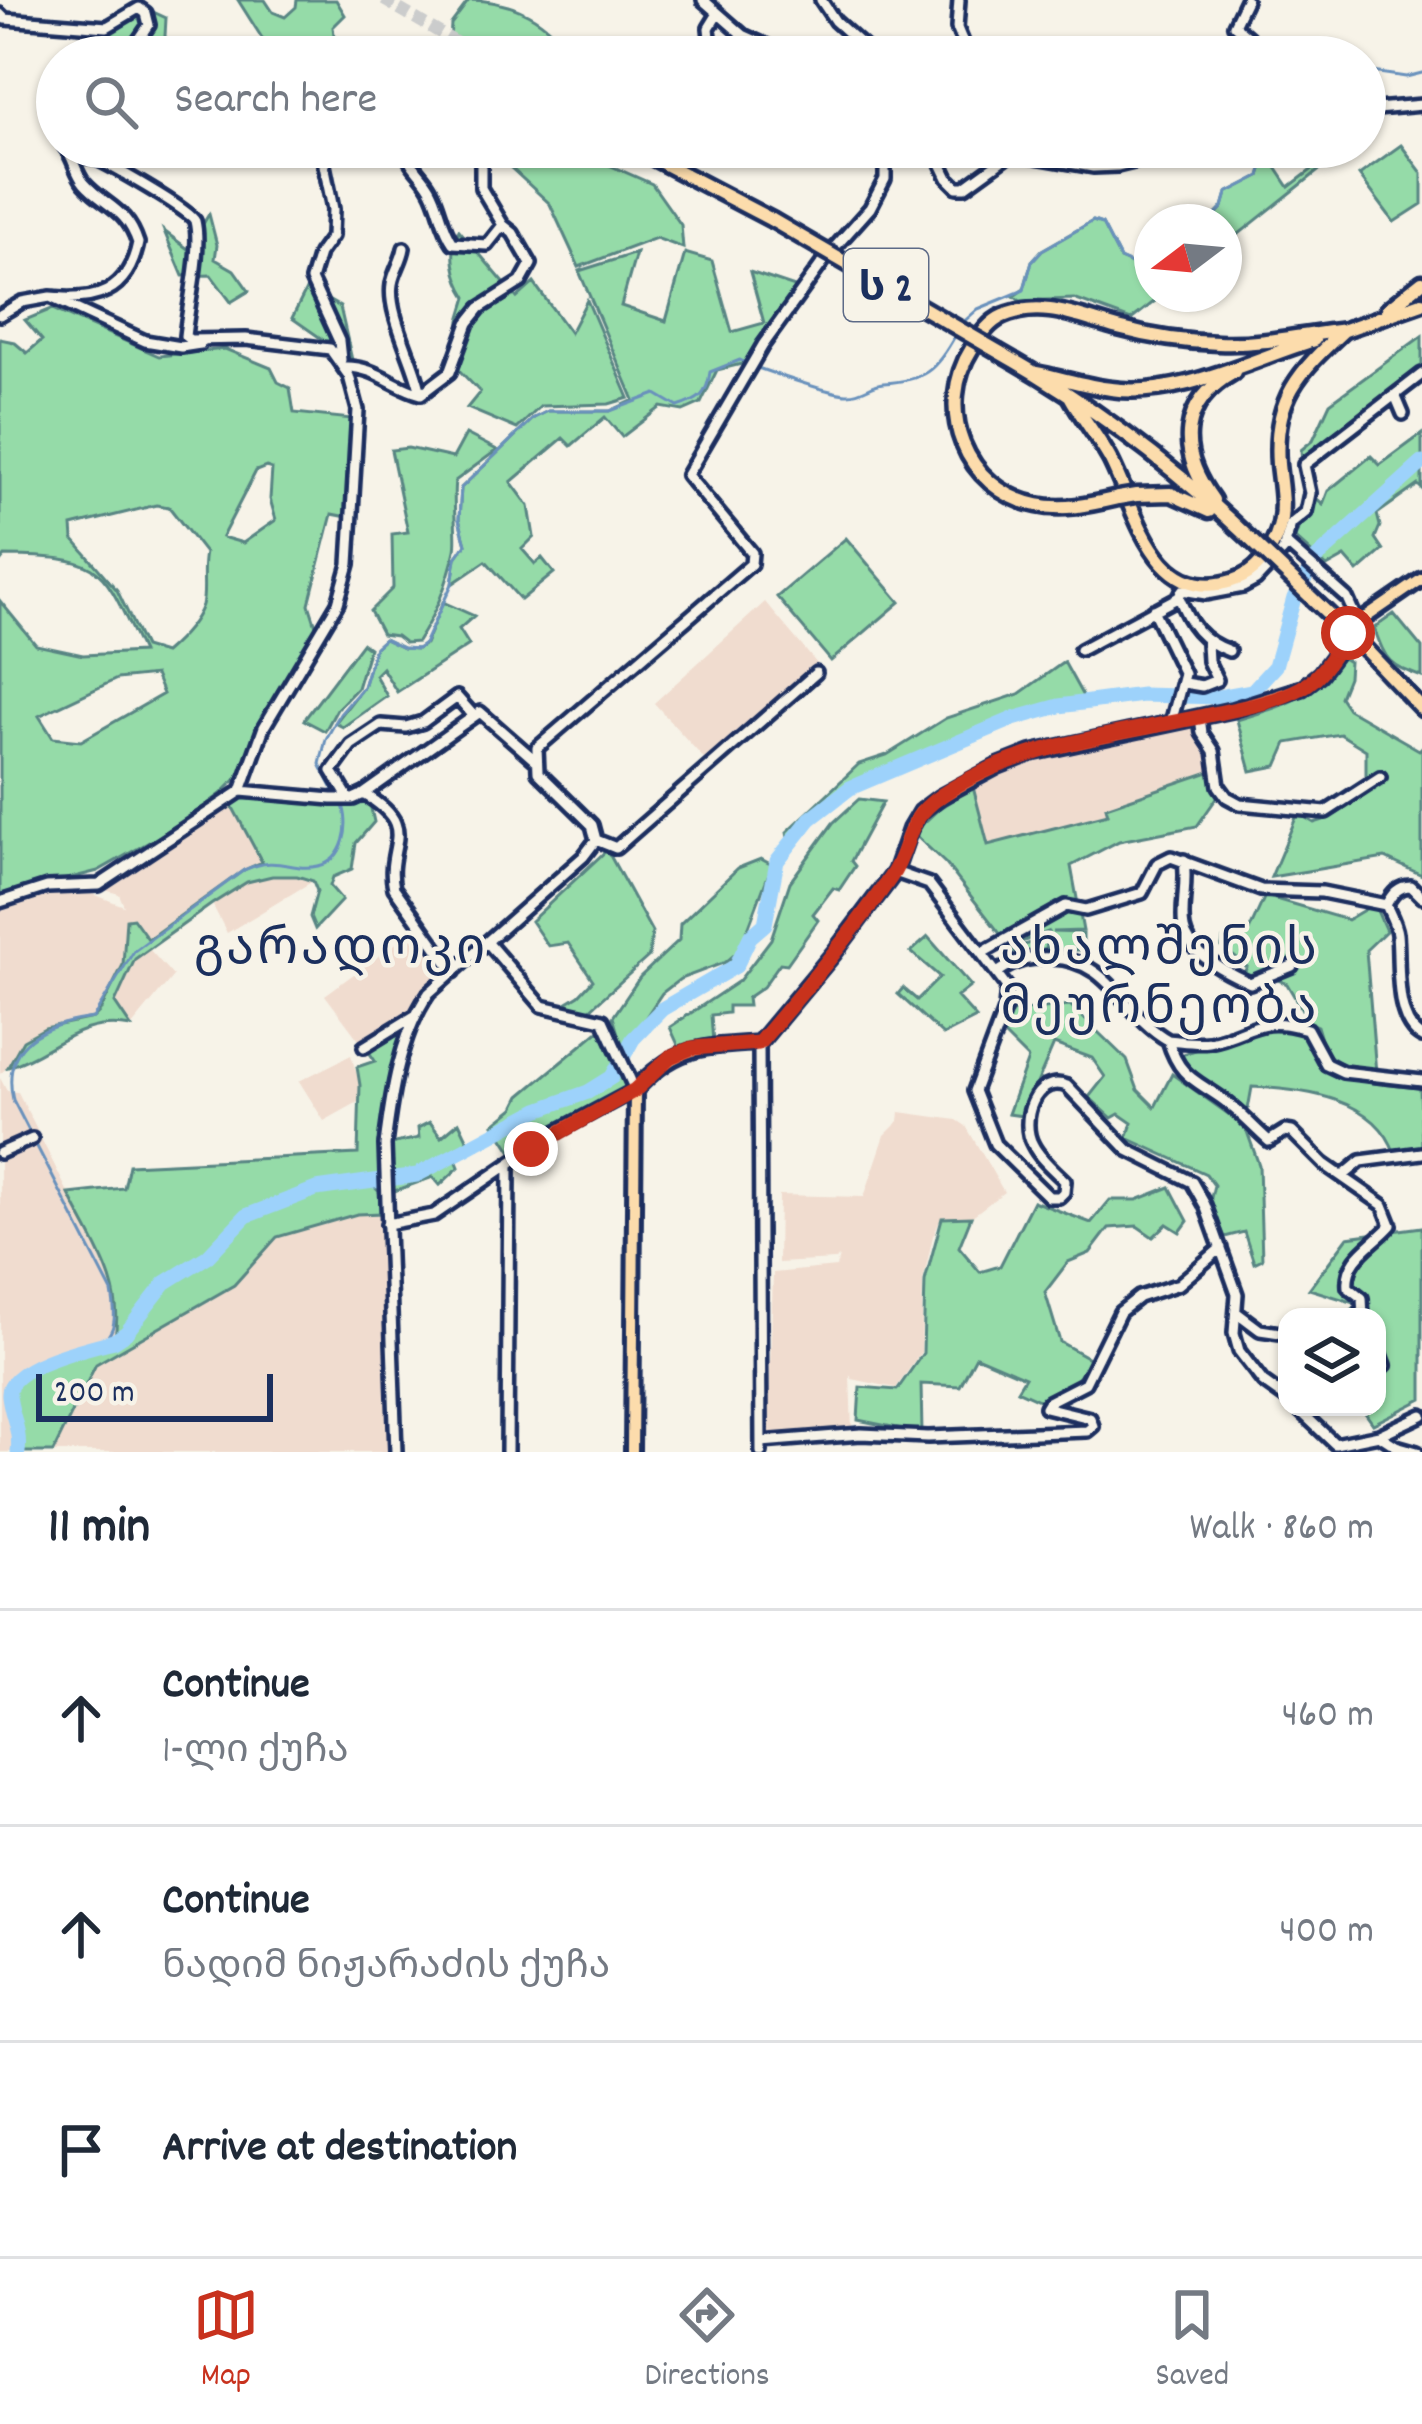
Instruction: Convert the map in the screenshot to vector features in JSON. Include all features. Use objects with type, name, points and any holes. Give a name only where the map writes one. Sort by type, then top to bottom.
[{"type":"highway","name":"ს 2","points":[[672,168],[1036,373],[1133,441],[1251,540],[1422,709]]},
{"type":"highway","points":[[1377,317],[1422,282]]},
{"type":"highway","points":[[1036,373],[1136,390],[1195,379],[1422,304]]},
{"type":"highway","points":[[1239,529],[1187,499],[1136,495],[1074,507],[1036,506],[1002,491],[975,469],[954,415],[954,390],[973,347],[999,317],[1036,308],[1135,332],[1218,344],[1345,330]]},
{"type":"highway","points":[[1070,396],[1108,456],[1146,541],[1163,566],[1181,578],[1226,583],[1256,568],[1273,548],[1281,522],[1277,434],[1282,410],[1304,368],[1345,330]]},
{"type":"highway","points":[[1224,515],[1191,462],[1187,434],[1201,397],[1214,383],[1255,359]]},
{"type":"main road","points":[[632,1452],[633,1084],[670,1057],[692,1048],[759,1043],[895,872],[920,812],[967,780],[1031,753],[1173,717],[1200,717],[1302,688],[1320,674],[1358,623],[1422,579]]},
{"type":"street","points":[[703,0],[745,36]]},
{"type":"street","points":[[821,0],[852,36]]},
{"type":"street","points":[[958,0],[960,36]]},
{"type":"street","points":[[1246,0],[1234,25],[1247,36]]},
{"type":"street","points":[[0,14],[4,19],[107,27],[139,8],[149,25],[141,36]]},
{"type":"street","points":[[711,36],[717,15]]},
{"type":"street","points":[[1386,108],[1422,105]]},
{"type":"street","points":[[0,315],[22,302],[50,297],[92,299],[106,293],[131,262],[138,243],[119,209],[92,191],[75,168]]},
{"type":"street","points":[[109,168],[189,211],[195,221],[185,336],[190,340],[246,339],[330,349],[343,364],[421,394]]},
{"type":"street","points":[[0,902],[47,887],[99,885],[241,791],[264,727],[338,603],[349,564],[358,410],[338,341],[311,280],[319,254],[332,236],[334,209],[325,168]]},
{"type":"street","points":[[412,168],[434,193],[453,243],[487,245],[503,225]]},
{"type":"street","points":[[421,394],[450,372],[480,308],[521,282],[528,271],[529,257],[482,188],[482,168]]},
{"type":"street","points":[[536,761],[537,748],[556,729],[751,564],[752,553],[687,475],[755,357],[828,255],[870,208],[885,168]]},
{"type":"street","points":[[943,168],[957,187],[965,187],[991,168]]},
{"type":"street","points":[[404,248],[392,281],[392,304],[421,394]]},
{"type":"street","points":[[50,297],[145,341],[181,347],[217,340]]},
{"type":"street","points":[[1080,650],[1179,597],[1182,590],[1206,594],[1256,580],[1285,543],[1291,524],[1306,512],[1310,493],[1304,465],[1422,374]]},
{"type":"street","points":[[1395,395],[1403,414]]},
{"type":"street","points":[[1285,543],[1347,598],[1358,623]]},
{"type":"street","points":[[1179,597],[1186,616],[1207,643],[1229,651]]},
{"type":"street","points":[[1153,610],[1181,662],[1183,685],[1173,717]]},
{"type":"street","points":[[1183,685],[1202,686],[1217,680],[1208,661],[1207,643]]},
{"type":"street","points":[[596,840],[616,848],[816,673]]},
{"type":"street","points":[[342,799],[332,771],[351,745],[381,725],[406,727],[423,722],[457,697],[473,715]]},
{"type":"street","points":[[241,791],[342,799],[364,794],[480,712],[536,761],[548,784],[592,825],[596,840]]},
{"type":"street","points":[[1200,717],[1202,733],[1214,751],[1219,786],[1240,804],[1326,812],[1379,777]]},
{"type":"street","points":[[364,794],[383,807],[397,827],[400,844],[391,874],[394,888],[454,972]]},
{"type":"street","points":[[396,1452],[385,1169],[392,1097],[416,1015],[429,993],[583,857],[596,840]]},
{"type":"street","points":[[982,953],[1066,906],[1086,910],[1142,893],[1161,860],[1184,860],[1261,890],[1322,892],[1386,905]]},
{"type":"street","points":[[1184,860],[1188,891],[1184,928],[1189,942],[1250,983],[1292,966]]},
{"type":"street","points":[[895,872],[929,884],[1007,987],[1008,997],[974,1091],[1005,1158],[1049,1197],[1064,1192],[1065,1180],[1034,1147],[1028,1126],[1033,1102],[1042,1089],[1061,1083],[1128,1150],[1192,1182],[1237,1294],[1234,1333],[1239,1351],[1262,1382],[1278,1393]]},
{"type":"street","points":[[1386,905],[1393,892],[1405,886],[1412,886],[1422,897]]},
{"type":"street","points":[[1386,905],[1397,929],[1402,1007],[1414,1033],[1422,1037]]},
{"type":"street","points":[[387,1224],[434,1215],[633,1084],[602,1020],[591,1014],[548,1010],[488,943]]},
{"type":"street","points":[[997,973],[1025,958],[1082,962],[1168,1040],[1186,1078],[1226,1102],[1268,1141],[1292,1132],[1383,1204],[1391,1225],[1361,1252],[1347,1275],[1348,1287],[1362,1298],[1363,1308]]},
{"type":"street","points":[[364,1047],[416,1015]]},
{"type":"street","points":[[1168,1040],[1208,1042],[1253,1024],[1284,1022],[1307,1029],[1326,1064],[1343,1072],[1420,1083]]},
{"type":"street","points":[[759,1043],[761,1447],[861,1434],[928,1437],[1087,1431],[1094,1426],[1090,1418],[1045,1407],[1048,1402],[1085,1383],[1120,1312],[1139,1297],[1179,1284],[1221,1248]]},
{"type":"street","points":[[0,1153],[32,1139]]},
{"type":"street","points":[[1342,1176],[1360,1161],[1422,1153]]},
{"type":"street","points":[[507,1452],[508,1166]]},
{"type":"street","points":[[1236,1312],[1260,1330],[1278,1333]]},
{"type":"street","points":[[1305,1416],[1335,1444],[1379,1435],[1422,1414]]},
{"type":"street","points":[[1379,1435],[1396,1446],[1419,1451]]},
{"type":"shaded area","points":[[765,602],[818,665],[706,761],[654,703]]},
{"type":"shaded area","points":[[1199,726],[1209,746],[1212,771],[1107,807],[1108,814],[988,845],[973,787],[986,777],[1091,746]]},
{"type":"shaded area","points":[[231,804],[263,861],[148,939],[133,919],[127,919],[123,965],[100,1011],[93,1018],[45,1028],[24,1040],[0,1074],[0,907],[50,890],[85,891],[124,906],[119,894],[105,890]]},
{"type":"shaded area","points":[[272,876],[313,881],[227,933],[212,904],[247,882]]},
{"type":"shaded area","points":[[413,931],[445,975],[401,1017],[361,1043],[325,995]]},
{"type":"shaded area","points":[[150,950],[173,976],[131,1027],[115,1004],[135,959]]},
{"type":"shaded area","points":[[351,1055],[360,1101],[324,1121],[299,1081]]},
{"type":"shaded area","points":[[0,1078],[7,1091],[18,1092],[116,1289],[120,1315],[114,1341],[52,1361],[14,1411],[18,1452],[0,1452]]},
{"type":"shaded area","points":[[900,1112],[957,1120],[966,1126],[1004,1192],[971,1217],[941,1218],[923,1281],[921,1352],[896,1388],[850,1375],[852,1431],[768,1438],[773,1273],[836,1267],[839,1257],[778,1263],[779,1195],[864,1197],[885,1135],[899,1121]]},
{"type":"shaded area","points":[[383,1213],[390,1452],[53,1452],[95,1364],[234,1285],[277,1237],[357,1214]]},
{"type":"green space","points":[[238,0],[265,0],[273,12],[285,17],[297,0],[336,0],[345,15],[333,27],[334,36],[261,36]]},
{"type":"green space","points":[[469,0],[485,1],[528,14],[555,36],[450,36],[451,24]]},
{"type":"green space","points":[[134,3],[166,18],[165,36],[113,36],[104,23]]},
{"type":"green space","points":[[1401,145],[1422,173],[1422,204],[1394,222],[1359,175],[1369,168],[1386,168],[1386,156]]},
{"type":"green space","points":[[511,168],[616,168],[652,184],[681,225],[683,248],[656,238],[579,267],[550,204]]},
{"type":"green space","points":[[1262,168],[1276,168],[1289,187],[1314,168],[1322,168],[1242,232],[1242,204],[1224,204],[1227,193],[1260,176]]},
{"type":"green space","points":[[209,214],[217,245],[215,259],[234,270],[249,291],[231,302],[211,275],[183,276],[164,231],[188,249]]},
{"type":"green space","points":[[1093,221],[1102,224],[1120,259],[1134,265],[1134,312],[1141,312],[1131,320],[1074,299],[1020,301],[1014,296],[1024,289],[1032,261],[1042,250]]},
{"type":"green space","points":[[459,230],[517,298],[534,283],[570,333],[587,300],[629,398],[609,404],[541,406],[517,429],[467,408],[480,392],[457,368],[460,320],[467,297],[454,264]]},
{"type":"green space","points":[[636,253],[621,306],[666,321],[685,253],[712,261],[732,332],[764,323],[750,272],[798,288],[746,363],[717,370],[701,403],[683,411],[661,407],[622,437],[605,417],[571,446],[563,438],[511,482],[529,506],[534,537],[522,549],[535,564],[542,558],[554,573],[521,600],[486,561],[452,584],[456,558],[466,544],[459,519],[461,488],[534,418],[548,411],[610,411],[634,400],[579,271]]},
{"type":"green space","points":[[307,288],[340,307],[352,360],[292,318]]},
{"type":"green space","points":[[52,309],[159,356],[225,349],[271,368],[278,382],[290,388],[294,413],[352,419],[347,517],[332,514],[309,604],[317,629],[261,720],[243,772],[181,824],[98,871],[0,896],[0,601],[36,645],[83,655],[142,652],[118,600],[96,572],[63,559],[5,556],[0,562],[0,339],[14,342],[27,353],[42,340],[25,320]],"holes":[[[272,469],[270,499],[276,520],[243,543],[222,537],[256,471]],[[156,505],[169,507],[205,553],[202,605],[191,625],[164,653],[144,647],[117,590],[73,539],[72,526]],[[155,675],[163,694],[81,741],[53,738],[39,716],[117,679]]]},
{"type":"green space","points":[[1422,336],[1422,369],[1302,461],[1301,450],[1313,440],[1330,403]]},
{"type":"green space","points":[[466,434],[497,450],[455,481],[456,544],[449,574],[417,642],[405,643],[382,634],[370,611],[393,588],[392,534],[408,532],[391,450],[408,448],[453,458]]},
{"type":"green space","points":[[1422,434],[1422,489],[1418,485],[1377,514],[1380,526],[1375,538],[1383,550],[1358,572],[1345,557],[1327,567],[1295,538],[1310,493],[1323,504],[1328,491],[1371,456],[1380,465]]},
{"type":"green space","points":[[846,538],[900,602],[831,661],[777,597]]},
{"type":"green space","points":[[443,602],[474,616],[459,629],[469,645],[397,692],[382,668],[375,675],[387,696],[343,727],[335,723],[363,687],[375,647],[384,639],[403,648],[425,644]]},
{"type":"green space","points":[[1394,614],[1422,648],[1422,677],[1395,665],[1382,649],[1374,628]]},
{"type":"green space","points":[[362,643],[369,648],[357,688],[325,731],[304,720]]},
{"type":"green space","points":[[1341,657],[1349,662],[1340,697],[1348,709],[1419,750],[1422,747],[1422,875],[1385,858],[1271,877],[1298,813],[1314,823],[1322,821],[1343,810],[1366,788],[1366,750],[1340,734],[1287,743],[1277,766],[1251,771],[1237,720],[1296,699]]},
{"type":"green space","points":[[1064,662],[1085,700],[1012,716],[848,783],[788,838],[787,832],[859,764],[887,755],[946,718],[1019,694]]},
{"type":"green space","points":[[1212,771],[1218,796],[1197,826],[1119,841],[1071,866],[1083,931],[1052,932],[1083,933],[1083,950],[1048,950],[1047,940],[1046,950],[1012,952],[1048,937],[1048,932],[1019,943],[1001,935],[946,864],[913,833],[973,787],[988,845],[1108,814],[1106,807]]},
{"type":"green space","points":[[246,795],[370,804],[374,822],[356,843],[352,869],[333,877],[330,886],[342,900],[315,929],[310,917],[317,891],[313,881],[272,876],[247,882],[135,959],[115,1003],[131,1027],[95,1027],[8,1067],[23,1040],[45,1028],[93,1018],[100,1011],[123,965],[126,919],[133,918],[148,939],[262,862],[231,804]]},
{"type":"green space","points":[[859,799],[883,802],[851,861],[855,866],[839,890],[833,888],[813,914],[818,920],[787,964],[780,963],[763,987],[747,998],[748,1006],[728,1006],[728,1013],[711,1015],[713,1043],[679,1047],[670,1027],[739,981],[771,939],[790,882],[833,823]]},
{"type":"green space","points":[[607,850],[652,932],[649,956],[588,1011],[561,1006],[593,980],[568,943],[548,946],[531,921]]},
{"type":"green space","points":[[761,859],[772,865],[740,950],[726,962],[680,979],[662,993],[623,1051],[613,1017],[640,977],[679,940],[680,924],[738,868]]},
{"type":"green space","points":[[1265,896],[1347,920],[1374,904],[1386,931],[1366,950],[1376,1073],[1344,1065],[1325,1053],[1317,1026],[1298,1018],[1304,1013],[1287,984],[1262,973],[1240,980],[1247,967],[1222,947],[1223,939],[1249,931]]},
{"type":"green space","points":[[928,937],[971,986],[957,997],[976,1018],[943,1035],[898,994],[903,988],[917,1000],[940,977],[911,952]]},
{"type":"green space","points":[[1070,1005],[1127,1060],[1138,1090],[1155,1107],[1172,1074],[1245,1126],[1259,1165],[1262,1259],[1254,1263],[1244,1232],[1225,1237],[1210,1202],[1214,1185],[1206,1174],[1127,1138],[1132,1123],[1119,1114],[1112,1118],[1089,1097],[1105,1077],[1092,1058],[1054,1044],[1023,1116],[1008,1114],[1028,1059],[1001,1032],[1009,1012]]},
{"type":"green space","points":[[1264,1026],[1305,1034],[1328,1064],[1353,1079],[1420,1088],[1422,1148],[1395,1154],[1372,1120],[1355,1108],[1293,1090],[1252,1087],[1247,1115],[1194,1075],[1178,1056]]},
{"type":"green space","points":[[602,1028],[629,1092],[518,1150],[516,1158],[494,1124],[514,1108],[520,1096]]},
{"type":"green space","points":[[402,1032],[382,1121],[380,1172],[370,1182],[382,1195],[383,1213],[357,1214],[277,1237],[234,1285],[96,1364],[53,1452],[18,1452],[9,1395],[12,1385],[35,1367],[114,1341],[117,1321],[112,1283],[69,1194],[124,1188],[129,1165],[358,1154],[357,1067],[375,1061],[369,1052]]},
{"type":"green space","points":[[430,1122],[441,1137],[459,1122],[471,1147],[455,1157],[459,1167],[440,1185],[433,1177],[392,1192],[390,1144],[419,1138],[418,1128]]},
{"type":"green space","points":[[1170,1187],[1188,1221],[1180,1232],[1167,1224],[1153,1237],[1137,1226],[1109,1228],[1090,1253],[1068,1262],[1045,1292],[1060,1342],[1092,1360],[1075,1382],[1039,1400],[1017,1390],[1025,1377],[976,1356],[960,1386],[921,1384],[922,1433],[858,1420],[860,1387],[897,1390],[923,1353],[925,1281],[942,1218],[971,1217],[959,1247],[980,1272],[1000,1266],[1033,1201],[1091,1223],[1110,1200],[1137,1200]]},
{"type":"green space","points":[[1422,1227],[1422,1399],[1373,1424],[1367,1416],[1386,1416],[1386,1308],[1354,1308],[1358,1304],[1309,1289],[1348,1237]]},
{"type":"waterway","points":[[1386,74],[1422,73]]},
{"type":"waterway","points":[[1224,204],[1227,193],[1260,176],[1262,168]]},
{"type":"waterway","points":[[960,325],[978,309],[1024,290],[1032,261],[1042,250],[1093,221],[1102,224],[1120,259],[1134,265]]},
{"type":"waterway","points":[[755,367],[852,394],[927,372],[956,334]]},
{"type":"waterway","points":[[336,795],[320,764],[326,739],[363,687],[375,647],[384,639],[403,648],[417,649],[424,644],[452,584],[456,558],[466,544],[459,519],[461,488],[534,418],[548,411],[610,411],[656,394],[678,407],[701,395],[710,372],[740,360],[746,363]]},
{"type":"waterway","points":[[18,1452],[9,1395],[21,1375],[126,1333],[165,1283],[208,1256],[246,1216],[316,1189],[417,1175],[538,1110],[588,1092],[612,1077],[633,1039],[662,1009],[736,966],[750,937],[765,924],[777,861],[810,819],[850,788],[1013,719],[1059,706],[1142,695],[1219,697],[1252,691],[1275,666],[1294,598],[1317,558],[1422,463]]},
{"type":"waterway","points":[[94,1346],[111,1331],[112,1292],[13,1100],[13,1063],[20,1050],[44,1031],[93,1018],[134,951],[244,870],[266,863],[300,867],[327,863],[344,840],[342,803]]},
{"type":"tunnel","points":[[384,0],[445,36]]},
{"type":"district","name":"გარადოკი","points":[[341,945]]},
{"type":"district","name":"ახალშენის მეურნეობა","points":[[1160,974]]},
{"type":"route","points":[[531,1149],[635,1090],[670,1057],[692,1048],[759,1043],[895,872],[920,812],[940,797],[1031,753],[1232,710],[1302,688],[1320,674],[1348,633]]}]
